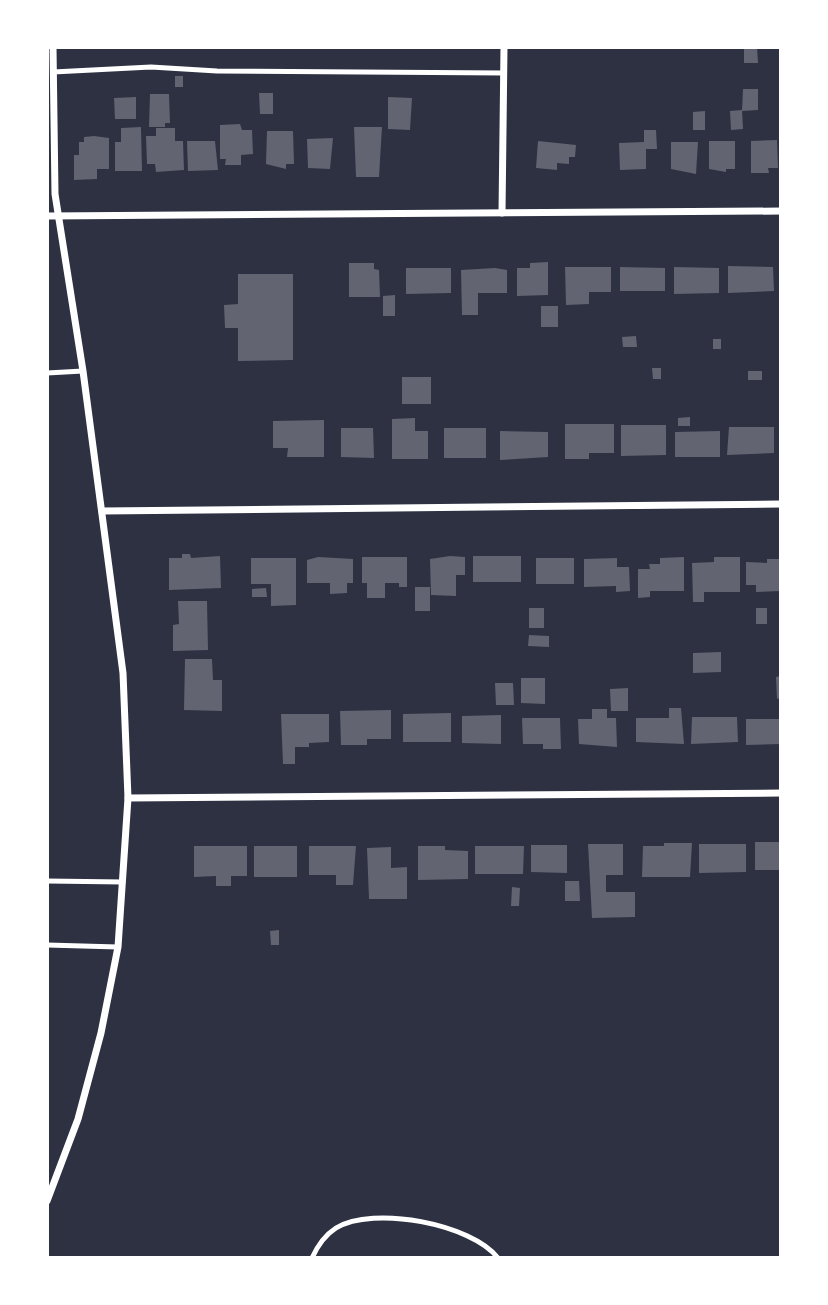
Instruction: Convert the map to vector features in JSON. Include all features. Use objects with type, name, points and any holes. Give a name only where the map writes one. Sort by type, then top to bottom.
[{"type":"street","points":[[47,1201],[78,1119],[118,947],[128,798],[122,673],[83,372],[55,194],[53,47]]},
{"type":"street","points":[[502,213],[504,47]]},
{"type":"street","points":[[47,216],[781,211]]},
{"type":"street","points":[[102,511],[781,505]]},
{"type":"street","points":[[128,798],[781,793]]},
{"type":"lane","points":[[53,72],[151,67],[216,71],[504,74]]},
{"type":"lane","points":[[47,373],[83,372]]},
{"type":"lane","points":[[47,881],[123,882]]},
{"type":"lane","points":[[47,945],[118,947]]},
{"type":"lane","points":[[312,1258],[335,1228],[378,1217],[410,1220],[465,1235],[492,1250],[498,1258]]},
{"type":"building","points":[[744,47],[757,47],[758,63],[744,63]]},
{"type":"building","points":[[175,76],[183,76],[183,87],[175,87]]},
{"type":"building","points":[[743,89],[758,89],[758,110],[742,111]]},
{"type":"building","points":[[259,93],[273,93],[273,114],[260,114]]},
{"type":"building","points":[[150,94],[169,94],[170,123],[165,123],[165,127],[149,127]]},
{"type":"building","points":[[136,97],[136,119],[115,119],[114,98]]},
{"type":"building","points":[[388,97],[412,98],[410,130],[388,129]]},
{"type":"building","points":[[742,110],[743,129],[731,130],[730,111]]},
{"type":"building","points":[[705,111],[705,130],[693,130],[693,112]]},
{"type":"building","points":[[240,124],[242,130],[252,130],[253,154],[241,155],[241,165],[225,165],[226,159],[220,159],[220,125]]},
{"type":"building","points":[[141,127],[142,171],[115,171],[115,142],[121,142],[121,128]]},
{"type":"building","points":[[354,127],[382,127],[379,177],[356,177]]},
{"type":"building","points":[[156,128],[175,128],[175,141],[183,141],[184,170],[156,172],[155,164],[147,164],[146,136],[156,136]]},
{"type":"building","points":[[644,130],[656,130],[657,149],[646,149],[646,169],[620,170],[619,143],[644,142]]},
{"type":"building","points":[[267,131],[293,131],[294,164],[286,164],[286,169],[266,164]]},
{"type":"building","points":[[84,137],[109,138],[109,169],[97,169],[97,179],[74,180],[74,155],[79,155],[79,142],[84,142]]},
{"type":"building","points":[[333,138],[330,169],[308,168],[307,139]]},
{"type":"building","points":[[777,140],[778,168],[768,168],[769,173],[751,173],[751,141]]},
{"type":"building","points":[[187,141],[215,141],[218,170],[188,171]]},
{"type":"building","points":[[538,141],[576,145],[575,157],[569,157],[569,164],[557,163],[557,170],[536,168]]},
{"type":"building","points":[[709,141],[735,141],[735,169],[726,169],[726,172],[709,169]]},
{"type":"building","points":[[671,142],[698,142],[696,174],[671,169]]},
{"type":"building","points":[[548,262],[548,295],[517,296],[517,268],[530,268],[530,263]]},
{"type":"building","points":[[349,263],[374,263],[374,269],[379,270],[380,297],[349,297]]},
{"type":"building","points":[[728,266],[773,267],[774,291],[728,293]]},
{"type":"building","points":[[565,267],[611,267],[611,292],[589,292],[589,304],[566,305]]},
{"type":"building","points":[[620,267],[665,268],[665,291],[620,291]]},
{"type":"building","points":[[674,267],[719,268],[719,293],[674,294]]},
{"type":"building","points":[[406,268],[451,268],[451,293],[406,294]]},
{"type":"building","points":[[461,270],[507,270],[507,293],[478,293],[478,315],[462,315]]},
{"type":"building","points":[[238,274],[293,274],[293,360],[238,361],[238,328],[225,328],[224,305],[238,304]]},
{"type":"building","points":[[395,295],[395,316],[383,316],[383,296]]},
{"type":"building","points":[[541,306],[558,306],[558,327],[541,327]]},
{"type":"building","points":[[636,336],[637,347],[623,347],[622,337]]},
{"type":"building","points":[[713,339],[721,339],[721,349],[713,349]]},
{"type":"building","points":[[652,368],[661,368],[661,379],[653,379]]},
{"type":"building","points":[[748,371],[762,371],[762,380],[748,380]]},
{"type":"building","points":[[402,377],[431,377],[431,404],[402,404]]},
{"type":"building","points":[[690,417],[690,426],[678,426],[678,418]]},
{"type":"building","points":[[415,418],[415,431],[428,431],[428,459],[392,459],[392,419]]},
{"type":"building","points":[[324,420],[324,457],[287,457],[288,448],[273,448],[273,421]]},
{"type":"building","points":[[565,424],[614,424],[614,453],[589,453],[589,459],[565,459]]},
{"type":"building","points":[[621,425],[666,425],[666,455],[621,456]]},
{"type":"building","points":[[729,427],[774,427],[774,453],[727,455]]},
{"type":"building","points":[[341,428],[373,428],[374,458],[341,457]]},
{"type":"building","points":[[444,428],[486,428],[486,458],[444,458]]},
{"type":"building","points":[[500,431],[548,432],[548,457],[500,460]]},
{"type":"building","points":[[720,431],[720,457],[675,457],[675,432]]},
{"type":"building","points":[[182,554],[190,554],[191,558],[220,556],[221,588],[169,590],[169,558],[182,558]]},
{"type":"building","points":[[473,556],[521,556],[521,582],[473,582]]},
{"type":"building","points":[[318,557],[353,559],[353,583],[347,583],[347,593],[330,594],[330,583],[307,583],[307,560]]},
{"type":"building","points":[[362,557],[407,557],[407,587],[399,587],[399,583],[385,583],[385,598],[367,598],[367,583],[362,583]]},
{"type":"building","points":[[465,557],[465,575],[456,575],[456,596],[431,595],[430,559]]},
{"type":"building","points":[[684,557],[684,591],[650,591],[650,597],[638,598],[638,569],[650,569],[649,564],[660,564],[660,558]]},
{"type":"building","points":[[714,557],[740,557],[740,592],[704,592],[704,602],[693,602],[692,563],[714,562]]},
{"type":"building","points":[[251,558],[296,558],[296,605],[271,606],[271,584],[251,584]]},
{"type":"building","points":[[536,558],[574,558],[574,584],[536,584]]},
{"type":"building","points":[[617,558],[617,567],[629,567],[630,591],[616,592],[616,586],[584,587],[584,559]]},
{"type":"building","points":[[767,559],[781,559],[781,591],[756,592],[756,585],[746,585],[746,562],[767,563]]},
{"type":"building","points":[[415,587],[430,587],[430,611],[415,611]]},
{"type":"building","points":[[266,588],[267,597],[252,597],[252,589]]},
{"type":"building","points":[[178,601],[207,601],[208,650],[173,651],[173,625],[179,624]]},
{"type":"building","points":[[529,608],[544,608],[544,628],[529,628]]},
{"type":"building","points":[[756,608],[767,608],[767,624],[756,624]]},
{"type":"building","points":[[529,635],[549,636],[549,647],[528,646]]},
{"type":"building","points":[[721,652],[721,672],[693,673],[693,653]]},
{"type":"building","points":[[185,659],[212,659],[213,680],[222,680],[222,711],[184,710]]},
{"type":"building","points":[[781,676],[781,698],[777,699],[776,677]]},
{"type":"building","points":[[521,678],[545,678],[545,704],[521,703]]},
{"type":"building","points":[[495,683],[513,683],[514,705],[496,705]]},
{"type":"building","points":[[628,688],[628,711],[611,711],[610,689]]},
{"type":"building","points":[[669,708],[681,708],[684,744],[636,742],[636,718],[669,718]]},
{"type":"building","points":[[592,709],[607,709],[607,718],[616,718],[617,747],[579,744],[578,719],[592,719]]},
{"type":"building","points":[[391,710],[391,739],[367,739],[367,745],[341,745],[340,711]]},
{"type":"building","points":[[451,713],[451,742],[403,742],[403,714]]},
{"type":"building","points":[[281,714],[329,714],[329,742],[295,747],[295,764],[283,764]]},
{"type":"building","points":[[501,715],[501,744],[462,743],[462,716]]},
{"type":"building","points":[[692,717],[737,717],[738,742],[691,744]]},
{"type":"building","points":[[522,718],[560,718],[561,749],[543,749],[543,744],[523,744]]},
{"type":"building","points":[[746,719],[781,719],[781,744],[746,745]]},
{"type":"building","points":[[755,842],[781,842],[781,870],[755,870]]},
{"type":"building","points":[[664,843],[692,843],[690,877],[642,877],[643,846],[664,846]]},
{"type":"building","points":[[588,844],[623,844],[623,875],[606,875],[606,892],[635,892],[635,917],[592,918]]},
{"type":"building","points":[[699,844],[746,844],[746,872],[699,873]]},
{"type":"building","points":[[531,845],[567,845],[567,873],[531,872]]},
{"type":"building","points":[[194,846],[247,846],[247,876],[231,876],[231,886],[216,886],[216,876],[194,877]]},
{"type":"building","points":[[254,846],[297,846],[297,877],[254,877]]},
{"type":"building","points":[[309,846],[356,846],[353,885],[336,885],[336,875],[309,875]]},
{"type":"building","points":[[418,846],[445,846],[445,850],[468,851],[468,879],[418,880]]},
{"type":"building","points":[[475,846],[524,846],[523,874],[475,874]]},
{"type":"building","points":[[391,847],[391,868],[407,867],[407,899],[369,899],[367,848]]},
{"type":"building","points":[[565,881],[579,881],[580,901],[565,901]]},
{"type":"building","points":[[512,887],[520,888],[519,906],[511,906]]},
{"type":"building","points":[[279,930],[279,945],[271,945],[270,931]]}]
